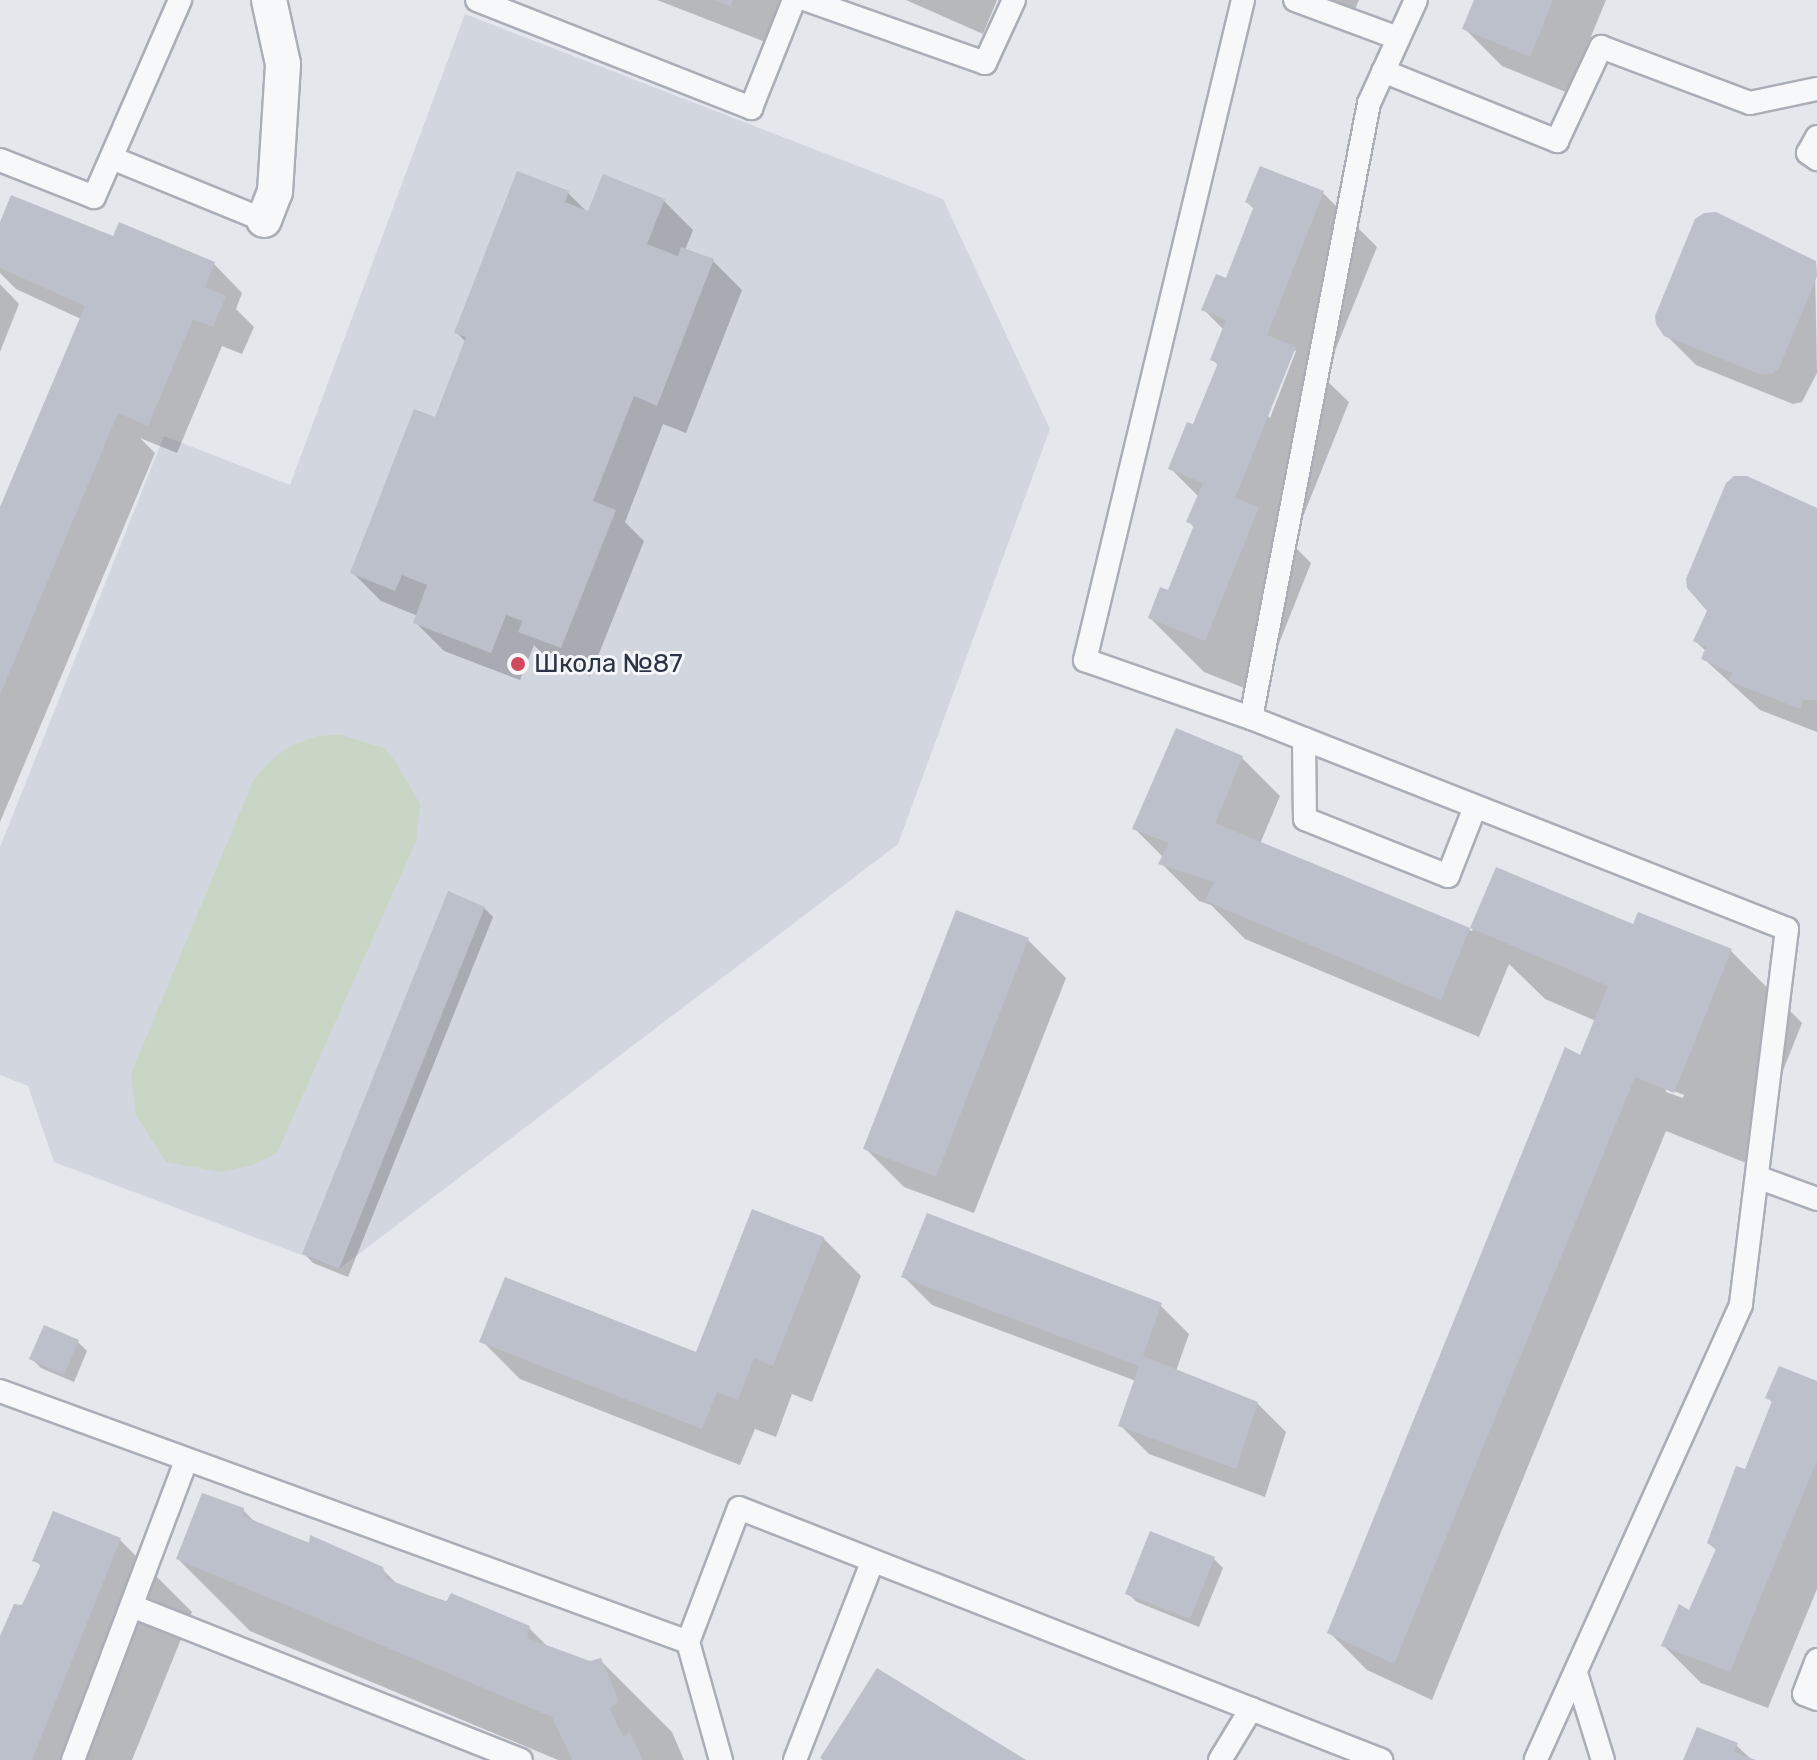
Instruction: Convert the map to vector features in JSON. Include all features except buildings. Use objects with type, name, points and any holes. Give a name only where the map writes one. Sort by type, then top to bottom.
[{"type":"street","points":[[264,220],[275,192],[283,64],[269,0]]},
{"type":"lane","points":[[0,160],[94,197],[180,0]]},
{"type":"lane","points":[[477,0],[751,108],[794,0]]},
{"type":"lane","points":[[807,0],[985,63],[1014,0]]},
{"type":"lane","points":[[1243,0],[1085,660],[1251,718],[1787,929],[1741,1305],[1536,1760]]},
{"type":"lane","points":[[1295,0],[1398,38]]},
{"type":"lane","points":[[1251,718],[1369,103],[1416,0]]},
{"type":"lane","points":[[1383,71],[1557,141],[1601,47],[1750,103],[1817,89]]},
{"type":"lane","points":[[1817,137],[1808,153],[1817,159]]},
{"type":"lane","points":[[112,158],[264,220]]},
{"type":"lane","points":[[1304,739],[1305,819],[1448,876],[1475,807]]},
{"type":"lane","points":[[1757,1177],[1817,1199]]},
{"type":"lane","points":[[0,1391],[688,1642]]},
{"type":"lane","points":[[73,1760],[186,1461]]},
{"type":"lane","points":[[721,1760],[688,1642],[739,1508],[872,1563],[1381,1760]]},
{"type":"lane","points":[[795,1760],[872,1563]]},
{"type":"lane","points":[[132,1606],[521,1760]]},
{"type":"lane","points":[[1817,1660],[1804,1694],[1817,1699]]},
{"type":"lane","points":[[1576,1673],[1603,1760]]},
{"type":"lane","points":[[1220,1760],[1251,1709]]},
{"type":"shaded area","name":"Школа №87","points":[[465,14],[943,199],[1050,429],[898,844],[339,1269],[54,1162],[28,1086],[0,1075],[0,847],[164,436],[290,485]]},
{"type":"green space","points":[[341,735],[384,748],[395,761],[420,804],[416,841],[277,1153],[253,1165],[220,1172],[166,1162],[136,1115],[131,1074],[253,781],[271,760],[291,746],[317,736]]},
{"type":"place","name":"Школа №87","points":[[518,664]]}]
